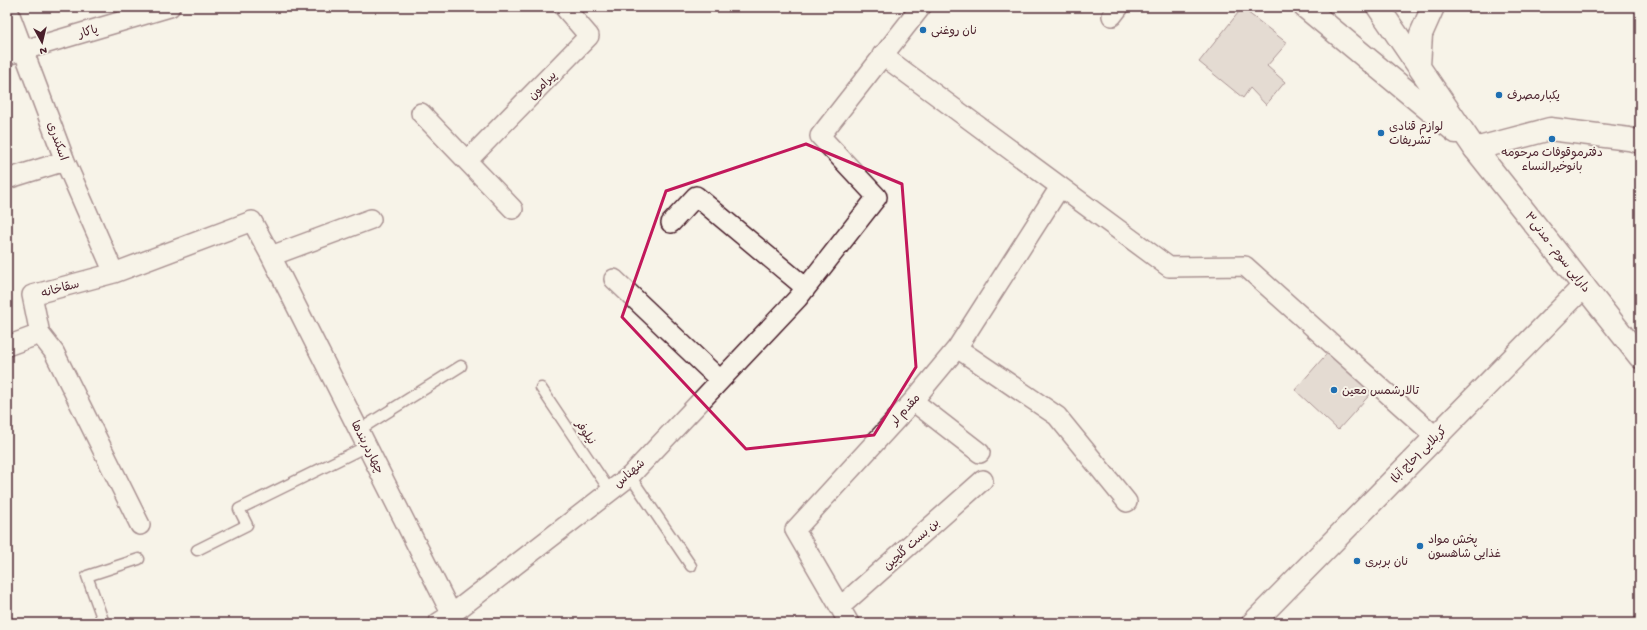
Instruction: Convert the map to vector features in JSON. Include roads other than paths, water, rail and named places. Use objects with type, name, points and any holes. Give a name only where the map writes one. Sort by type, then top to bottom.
[{"type":"main road","name":"دارایی سوم - مدنی۳","points":[[1305,7],[1475,149]]},
{"type":"main road","name":"دارایی سوم - مدنی۳","points":[[1378,7],[1420,66],[1475,149],[1640,357]]},
{"type":"main road","points":[[1420,66],[1421,34],[1433,7]]},
{"type":"main road","points":[[1475,149],[1550,129],[1629,139],[1640,142]]},
{"type":"main road","name":"کربلایی (حاج آبا)","points":[[1253,623],[1584,286]]},
{"type":"street","name":"اسکندری","points":[[7,7],[15,52],[114,273]]},
{"type":"street","name":"پاکار","points":[[15,52],[170,7]]},
{"type":"street","name":"پیرامون","points":[[467,161],[589,36],[564,7]]},
{"type":"street","points":[[921,7],[882,55],[1169,268],[1245,266],[1436,437]]},
{"type":"street","name":"شهناس","points":[[449,620],[630,476],[802,293],[877,197],[820,136],[882,55]]},
{"type":"street","points":[[421,113],[513,209]]},
{"type":"street","points":[[7,179],[65,161]]},
{"type":"street","name":"مقدم لر","points":[[844,615],[794,530],[914,401],[957,348],[1060,188]]},
{"type":"street","points":[[671,223],[696,196],[802,293]]},
{"type":"street","points":[[275,264],[371,219]]},
{"type":"street","name":"چهاردربندها","points":[[114,273],[252,221],[363,438],[449,620]]},
{"type":"street","name":"سقاخانه","points":[[40,334],[32,295],[114,273]]},
{"type":"street","points":[[614,279],[720,380]]},
{"type":"street","points":[[7,346],[40,334],[54,352],[140,525]]},
{"type":"street","points":[[957,348],[1056,416],[1127,502]]},
{"type":"street","points":[[914,401],[980,453]]},
{"type":"street","name":"بن بست گلچین","points":[[844,615],[983,480]]},
{"type":"lane","points":[[197,550],[247,524],[239,509],[363,438],[461,366]]},
{"type":"lane","name":"نیلوفر","points":[[541,388],[610,491]]},
{"type":"lane","points":[[630,476],[691,566]]},
{"type":"lane","points":[[104,623],[87,576],[139,559]]},
{"type":"place","name":"نان روغنی","points":[[923,30]]},
{"type":"place","name":"یکبارمصرف","points":[[1499,95]]},
{"type":"place","name":"لوازم قنادی تشریفات","points":[[1381,133]]},
{"type":"place","name":"دفترموقوفات مرحومه بانوخیرالنساء","points":[[1552,139]]},
{"type":"place","name":"تالارشمس معین","points":[[1334,390]]},
{"type":"place","name":"پخش مواد غذایی شاهسون","points":[[1420,546]]},
{"type":"place","name":"نان بربری","points":[[1357,561]]}]
